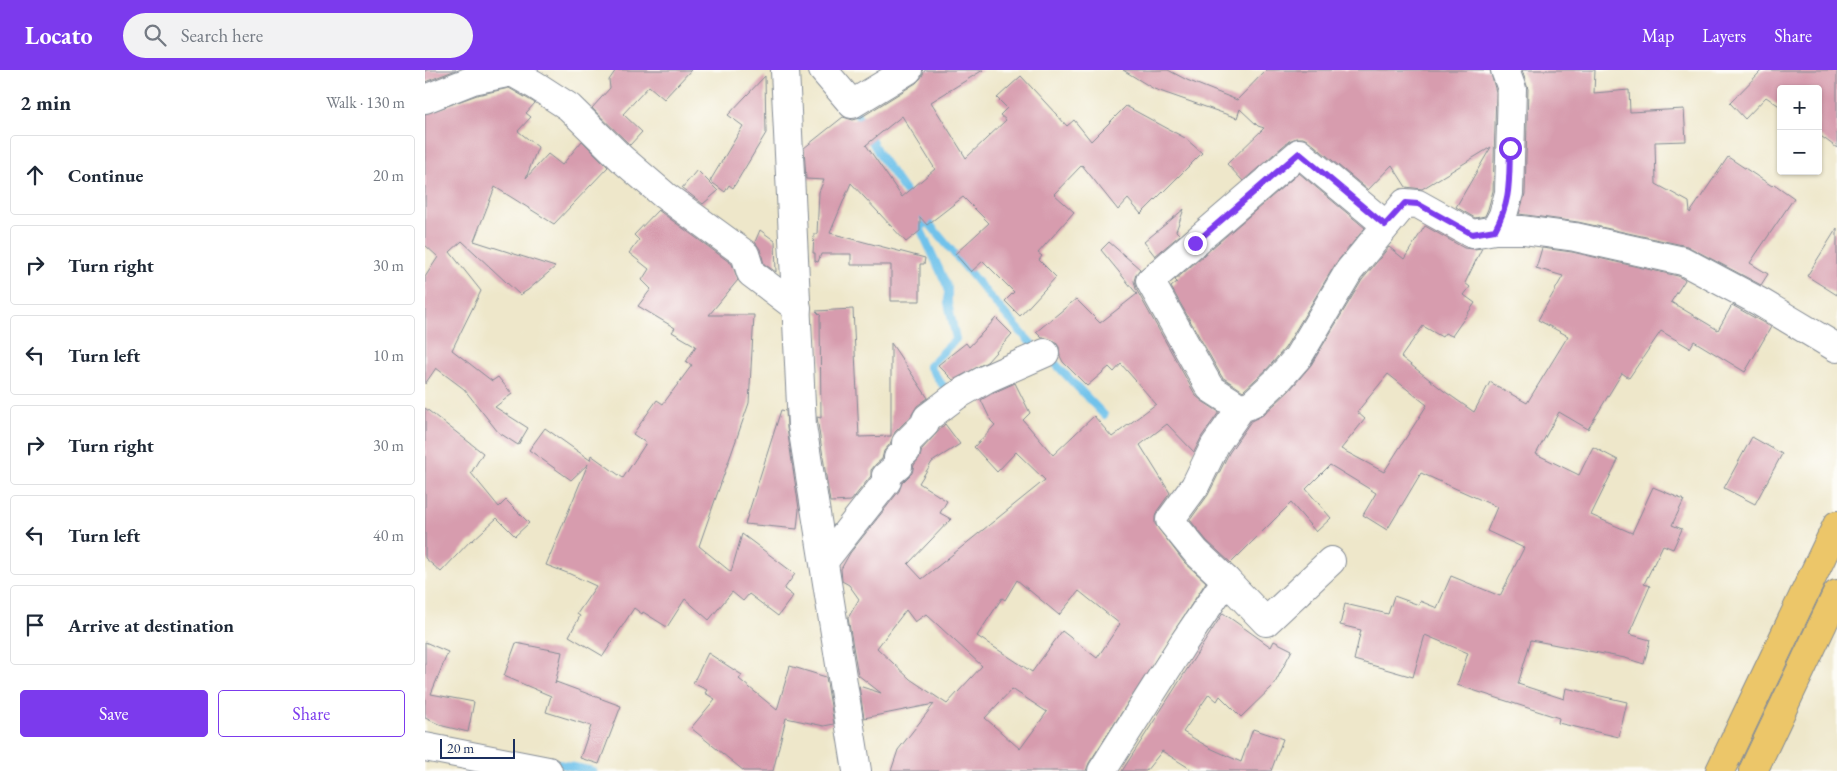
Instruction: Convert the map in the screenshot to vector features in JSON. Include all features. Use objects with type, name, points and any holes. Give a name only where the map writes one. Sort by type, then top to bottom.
[{"type":"main road","points":[[1720,771],[1837,525]]},
{"type":"main road","points":[[1753,771],[1837,594]]},
{"type":"street","points":[[785,70],[802,426],[857,771]]},
{"type":"street","points":[[823,70],[852,104],[908,70]]},
{"type":"street","points":[[1495,230],[1503,215],[1509,193],[1512,89],[1505,70]]},
{"type":"street","points":[[425,99],[473,80],[512,72],[569,107],[622,159],[665,195],[745,254],[751,273],[797,308]]},
{"type":"street","points":[[1241,408],[1210,388],[1150,281],[1299,153],[1385,225]]},
{"type":"street","points":[[1331,561],[1266,622],[1196,552],[1170,520],[1195,486],[1215,445],[1241,408],[1252,404],[1278,380],[1298,357],[1349,271],[1405,203],[1418,204],[1472,234],[1495,230],[1523,230],[1575,237],[1683,261],[1752,298],[1837,348]]},
{"type":"street","points":[[824,561],[887,481],[886,476],[898,466],[898,458],[906,451],[906,443],[924,425],[927,418],[956,396],[986,379],[1045,353]]},
{"type":"street","points":[[1101,771],[1226,580]]},
{"type":"street","points":[[425,747],[548,771]]},
{"type":"building","points":[[425,70],[456,70],[425,82]]},
{"type":"building","points":[[616,70],[691,70],[664,99],[649,86],[623,114],[642,132],[630,145],[592,108],[610,88],[609,80]]},
{"type":"building","points":[[925,70],[983,70],[931,102],[966,158],[1006,120],[1000,115],[1007,108],[997,98],[1021,76],[1067,126],[1074,120],[1091,141],[1126,106],[1185,138],[1202,153],[1141,214],[1128,199],[1118,210],[1082,165],[1054,194],[1074,212],[1038,253],[1042,256],[1039,260],[1056,277],[1020,316],[1005,301],[1014,292],[983,261],[971,272],[955,254],[989,223],[963,197],[927,225],[920,217],[920,231],[906,242],[851,183],[830,233],[925,258],[924,264],[920,264],[920,301],[891,301],[891,265],[851,265],[851,254],[821,254],[818,262],[815,261],[815,253],[813,253],[814,234],[817,234],[819,192],[824,180],[806,179],[804,148],[843,117],[853,120],[860,118],[921,78]],"holes":[[[902,116],[935,169],[902,197],[866,145]]]},
{"type":"building","points":[[1123,70],[1168,70],[1187,80],[1237,100],[1266,70],[1490,70],[1496,92],[1493,191],[1488,209],[1485,216],[1475,218],[1456,207],[1491,147],[1422,189],[1406,187],[1392,165],[1368,190],[1309,141],[1303,138],[1296,138],[1289,141],[1243,181],[1227,164],[1264,128],[1258,126],[1240,109],[1237,118],[1154,89]]},
{"type":"building","points":[[1522,70],[1595,70],[1594,93],[1629,90],[1630,112],[1684,109],[1686,141],[1655,142],[1656,184],[1689,202],[1690,213],[1728,157],[1794,198],[1750,263],[1768,274],[1761,285],[1687,246],[1578,222],[1519,214],[1525,194],[1528,89]]},
{"type":"building","points":[[1762,70],[1837,70],[1837,148],[1822,137],[1822,85],[1777,85],[1777,104],[1766,97],[1745,119],[1730,103]]},
{"type":"building","points":[[765,76],[766,133],[733,188],[729,185],[725,192],[710,181],[743,126],[728,115]]},
{"type":"building","points":[[509,88],[535,103],[526,113],[531,117],[518,131],[538,147],[526,178],[548,154],[562,165],[582,141],[608,167],[554,224],[495,187],[474,241],[555,267],[520,295],[462,241],[450,252],[481,291],[452,350],[492,381],[498,377],[512,394],[495,407],[528,428],[518,445],[498,432],[464,389],[436,368],[425,384],[425,277],[438,257],[425,245],[425,114],[477,95]]},
{"type":"building","points":[[697,170],[718,191],[703,204],[682,188]]},
{"type":"building","points":[[1299,173],[1365,228],[1336,263],[1285,348],[1267,369],[1243,391],[1222,377],[1171,287],[1177,282],[1175,280]]},
{"type":"building","points":[[1184,209],[1176,231],[1180,235],[1155,256],[1144,242]]},
{"type":"building","points":[[658,210],[732,264],[738,280],[709,315],[754,315],[749,403],[699,546],[731,572],[742,534],[795,574],[784,589],[793,596],[778,616],[749,594],[743,601],[732,592],[709,620],[685,599],[667,627],[634,608],[603,656],[569,636],[580,616],[577,614],[596,586],[546,565],[588,464],[571,480],[529,450],[545,428],[590,460],[591,455],[623,478],[646,443],[633,434],[657,400],[663,404],[692,365],[686,362],[696,346],[672,332],[675,328],[638,306],[651,289],[642,280],[649,269],[629,253],[639,240],[634,235]]},
{"type":"building","points":[[1425,226],[1464,248],[1482,248],[1465,283],[1470,287],[1464,295],[1475,303],[1452,336],[1445,333],[1442,337],[1423,326],[1401,357],[1474,412],[1490,382],[1527,403],[1568,336],[1538,320],[1563,276],[1536,268],[1542,248],[1572,252],[1678,276],[1685,280],[1671,302],[1718,330],[1732,305],[1771,327],[1745,372],[1694,341],[1690,348],[1661,331],[1629,378],[1622,373],[1588,429],[1559,412],[1536,454],[1579,475],[1593,447],[1618,460],[1591,515],[1632,533],[1653,487],[1684,500],[1672,525],[1682,529],[1673,549],[1663,545],[1644,584],[1650,586],[1629,634],[1650,640],[1644,664],[1625,658],[1531,640],[1518,684],[1564,699],[1566,688],[1627,702],[1619,737],[1558,723],[1559,718],[1457,685],[1468,653],[1425,635],[1413,677],[1354,660],[1361,630],[1340,625],[1345,604],[1388,614],[1394,596],[1419,605],[1420,601],[1437,608],[1451,576],[1500,596],[1524,548],[1487,531],[1497,507],[1421,473],[1387,530],[1363,515],[1376,493],[1330,465],[1306,489],[1331,518],[1316,532],[1291,503],[1231,563],[1207,541],[1190,520],[1208,495],[1229,453],[1251,421],[1263,415],[1289,391],[1311,365],[1362,280],[1389,247],[1404,259]],"holes":[[[1388,374],[1427,405],[1384,472],[1341,449],[1365,419],[1357,412]]]},
{"type":"building","points":[[1837,228],[1837,295],[1807,276]]},
{"type":"building","points":[[760,230],[775,241],[776,272],[764,264],[760,249],[755,242]]},
{"type":"building","points":[[1109,242],[1140,269],[1134,281],[1136,289],[1196,396],[1219,412],[1202,436],[1194,452],[1167,424],[1140,445],[1170,493],[1157,511],[1155,524],[1184,562],[1206,582],[1089,763],[1086,771],[891,771],[898,750],[934,704],[864,718],[859,686],[881,693],[858,675],[848,618],[859,599],[849,585],[842,581],[841,569],[850,553],[899,491],[902,483],[912,473],[922,449],[945,424],[960,444],[932,462],[919,483],[947,501],[940,513],[951,519],[908,564],[922,579],[1045,480],[1016,452],[997,472],[974,447],[995,425],[991,421],[981,400],[993,393],[1015,383],[1030,413],[1023,420],[1053,455],[1094,416],[1112,437],[1156,404],[1121,364],[1114,372],[1109,367],[1087,386],[1063,362],[1059,347],[1055,341],[1042,338],[1036,332],[1076,299],[1100,323],[1137,294],[1101,250]],"holes":[[[1017,580],[1059,615],[1079,591],[1120,624],[1097,658],[1062,631],[1032,672],[977,636],[1002,598],[1005,600]],[[906,610],[915,622],[926,614],[982,666],[947,704],[910,679],[877,648]],[[1012,689],[1047,712],[1020,749],[985,718]]]},
{"type":"building","points":[[853,309],[859,437],[891,436],[891,343],[928,398],[917,406],[911,416],[895,432],[890,444],[884,451],[882,459],[871,470],[871,476],[851,501],[830,502],[817,417],[821,418],[821,316],[816,311]]},
{"type":"building","points":[[996,318],[1012,334],[987,362],[953,380],[938,365],[966,343],[969,347]]},
{"type":"building","points":[[425,408],[483,453],[471,473],[499,507],[506,500],[529,523],[515,536],[497,518],[471,540],[441,572],[425,558]]},
{"type":"building","points":[[781,410],[786,411],[799,509],[797,529],[745,524]]},
{"type":"building","points":[[1752,437],[1782,454],[1755,504],[1724,488]]},
{"type":"building","points":[[1223,613],[1271,647],[1274,641],[1292,650],[1274,685],[1241,717],[1220,696],[1217,701],[1209,694],[1183,732],[1210,748],[1241,762],[1253,729],[1283,739],[1271,771],[1194,771],[1162,751],[1146,771],[1122,771]]},
{"type":"building","points":[[425,642],[448,652],[431,694],[474,702],[468,732],[443,726],[425,718]]},
{"type":"building","points":[[516,643],[562,652],[555,684],[556,682],[621,706],[599,764],[580,758],[591,726],[546,712],[551,696],[504,676]]},
{"type":"building","points":[[708,653],[742,675],[739,679],[777,710],[790,666],[826,677],[834,724],[824,726],[786,718],[773,771],[744,771],[691,728],[715,699],[705,693],[707,690],[693,683]]},
{"type":"waterway","points":[[853,107],[880,156],[912,201]]},
{"type":"waterway","points":[[923,216],[1037,350]]},
{"type":"waterway","points":[[927,222],[920,228],[948,288],[948,303],[956,339],[929,366],[949,394]]},
{"type":"waterway","points":[[1047,355],[1104,415]]},
{"type":"waterway","points":[[550,762],[593,771]]},
{"type":"route","points":[[1195,243],[1299,153],[1385,225],[1405,203],[1418,204],[1472,234],[1495,230],[1503,215],[1509,193],[1510,148]]}]
